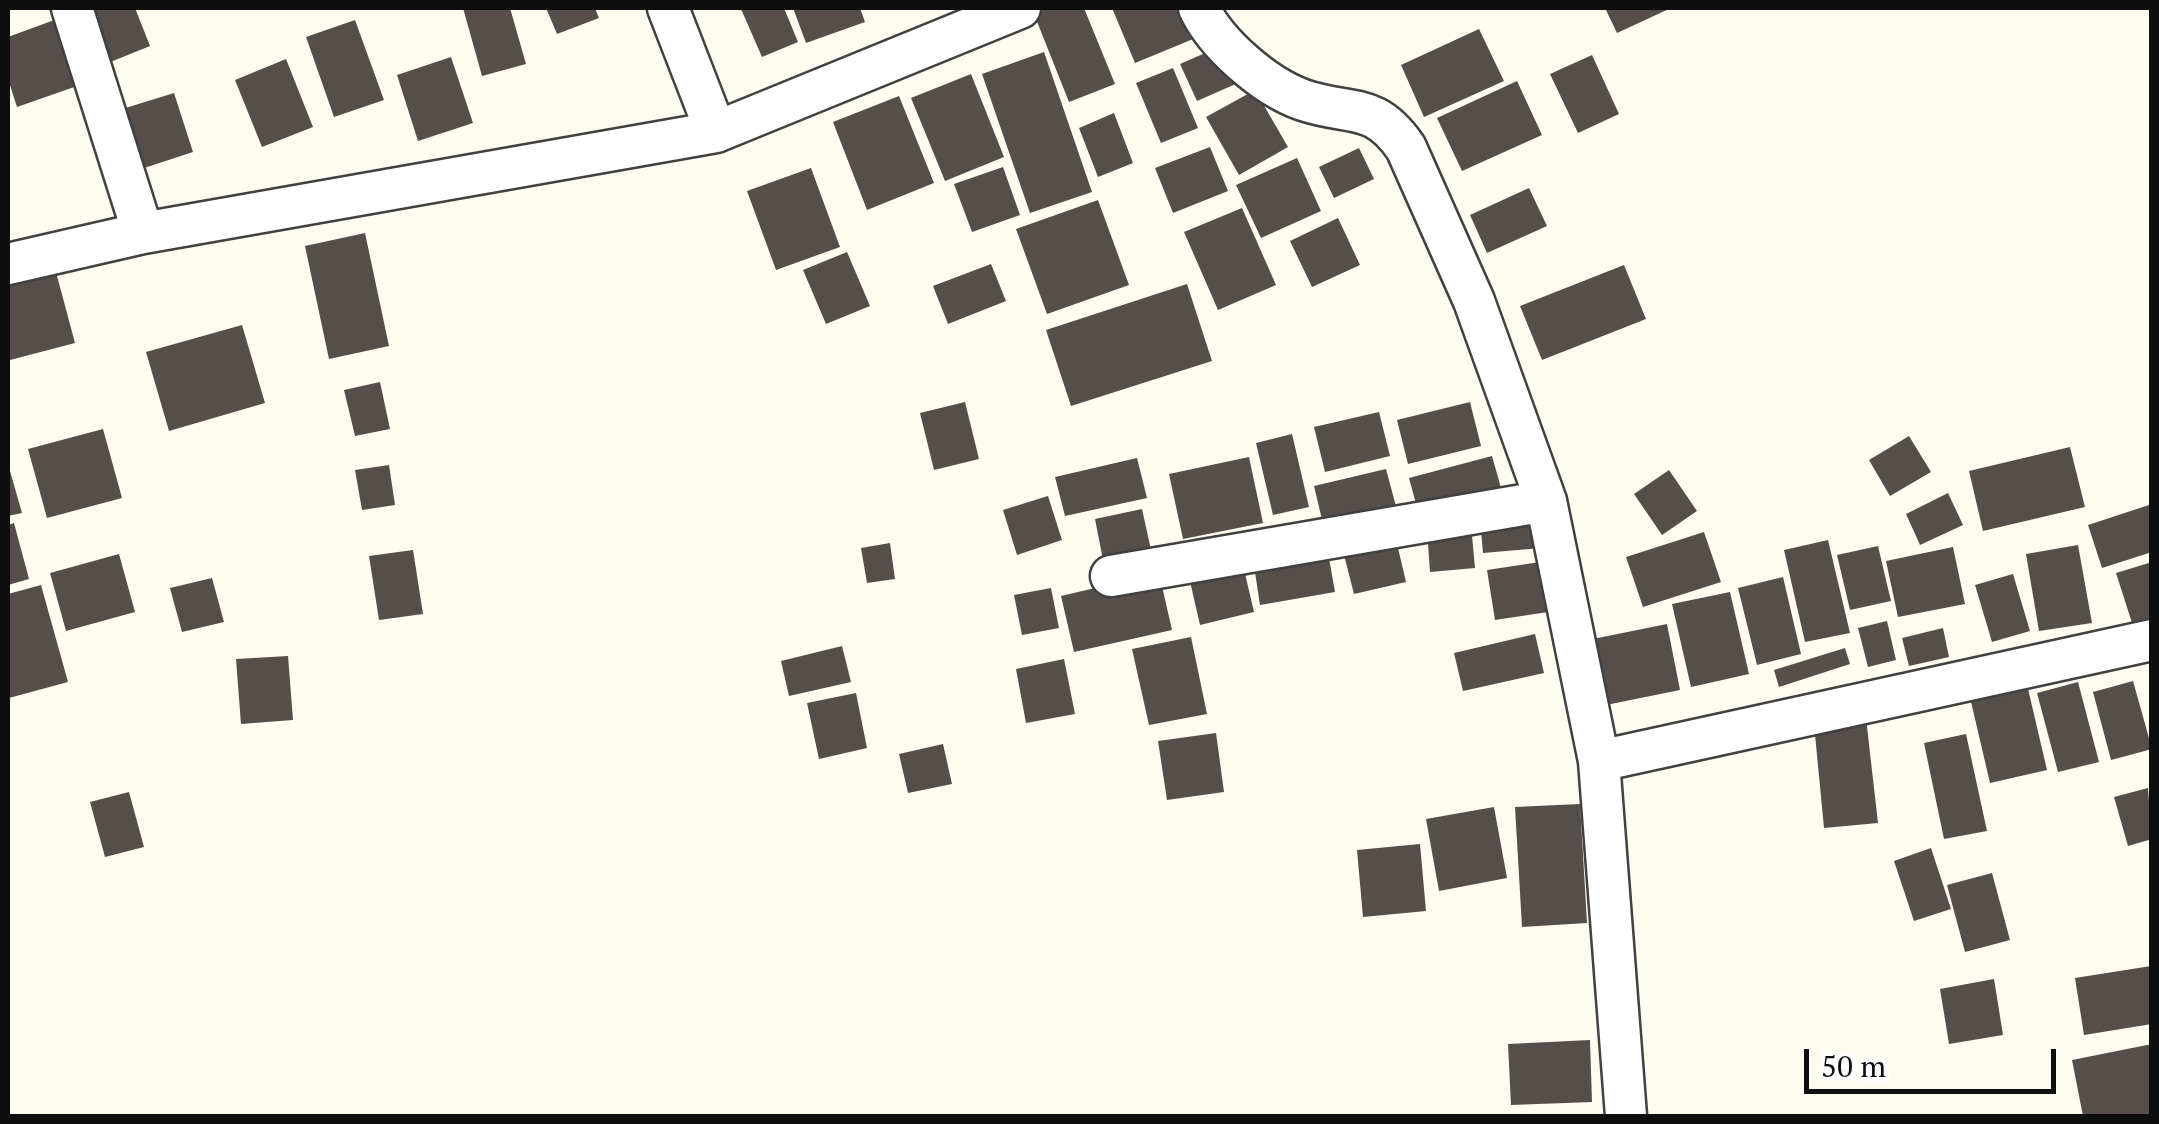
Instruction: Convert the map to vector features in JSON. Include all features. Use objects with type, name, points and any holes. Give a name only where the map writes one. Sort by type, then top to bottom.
[{"type":"street","points":[[72,8],[142,233]]},
{"type":"street","points":[[668,8],[716,132]]},
{"type":"street","points":[[8,264],[142,233],[716,132],[1020,8]]},
{"type":"street","points":[[1198,8],[1210,32],[1259,74],[1302,100],[1373,115],[1392,127],[1406,148],[1474,301],[1546,500],[1599,760],[1626,1116]]},
{"type":"street","points":[[1111,576],[1546,500]]},
{"type":"street","points":[[1599,760],[2152,640]]},
{"type":"building","points":[[80,8],[135,8],[150,46],[103,65]]},
{"type":"building","points":[[463,8],[510,8],[526,64],[482,76]]},
{"type":"building","points":[[546,8],[595,8],[599,18],[557,34]]},
{"type":"building","points":[[784,8],[798,42],[762,57],[741,9]]},
{"type":"building","points":[[793,8],[860,8],[865,22],[806,43]]},
{"type":"building","points":[[1084,8],[1115,84],[1069,102],[1032,9]]},
{"type":"building","points":[[1112,8],[1186,8],[1198,37],[1135,63]]},
{"type":"building","points":[[1605,8],[1671,8],[1617,33]]},
{"type":"building","points":[[57,19],[80,85],[17,107],[8,79],[8,37]]},
{"type":"building","points":[[355,20],[384,100],[334,117],[306,37]]},
{"type":"building","points":[[1479,29],[1504,81],[1424,117],[1401,65]]},
{"type":"building","points":[[1221,46],[1238,83],[1197,101],[1180,64]]},
{"type":"building","points":[[1044,52],[1092,192],[1030,213],[982,74]]},
{"type":"building","points":[[1592,55],[1619,114],[1578,133],[1550,74]]},
{"type":"building","points":[[451,57],[473,123],[418,141],[397,75]]},
{"type":"building","points":[[286,59],[313,127],[262,147],[235,80]]},
{"type":"building","points":[[1173,68],[1198,128],[1161,143],[1136,83]]},
{"type":"building","points":[[971,74],[1004,157],[945,181],[911,98]]},
{"type":"building","points":[[1517,81],[1542,135],[1462,171],[1437,118]]},
{"type":"building","points":[[1255,90],[1288,147],[1239,175],[1206,117]]},
{"type":"building","points":[[174,93],[193,152],[138,170],[119,110]]},
{"type":"building","points":[[899,96],[934,183],[867,210],[833,122]]},
{"type":"building","points":[[1114,113],[1133,163],[1098,177],[1079,128]]},
{"type":"building","points":[[1210,147],[1228,191],[1173,213],[1155,168]]},
{"type":"building","points":[[1359,148],[1374,179],[1334,198],[1319,167]]},
{"type":"building","points":[[1297,158],[1321,211],[1261,238],[1236,185]]},
{"type":"building","points":[[1003,167],[1020,215],[972,232],[954,184]]},
{"type":"building","points":[[811,168],[840,247],[776,270],[747,191]]},
{"type":"building","points":[[1529,188],[1547,226],[1487,253],[1470,215]]},
{"type":"building","points":[[1098,200],[1129,285],[1047,314],[1016,229]]},
{"type":"building","points":[[1242,208],[1276,285],[1218,310],[1184,232]]},
{"type":"building","points":[[1338,218],[1360,265],[1312,287],[1290,241]]},
{"type":"building","points":[[365,233],[389,346],[329,359],[305,246]]},
{"type":"building","points":[[847,252],[870,306],[826,324],[803,270]]},
{"type":"building","points":[[53,261],[75,343],[10,360],[8,274]]},
{"type":"building","points":[[991,264],[1006,301],[948,324],[933,286]]},
{"type":"building","points":[[1624,265],[1646,319],[1542,360],[1520,306]]},
{"type":"building","points":[[1187,284],[1212,361],[1071,406],[1046,330]]},
{"type":"building","points":[[242,325],[265,403],[169,431],[146,352]]},
{"type":"building","points":[[380,382],[390,429],[355,436],[344,390]]},
{"type":"building","points":[[965,402],[979,459],[934,470],[920,413]]},
{"type":"building","points":[[1470,402],[1481,446],[1408,464],[1397,420]]},
{"type":"building","points":[[1379,412],[1390,456],[1325,472],[1314,427]]},
{"type":"building","points":[[103,429],[122,498],[47,518],[28,449]]},
{"type":"building","points":[[1292,434],[1309,507],[1273,515],[1256,443]]},
{"type":"building","points":[[1909,436],[1931,472],[1890,496],[1869,460]]},
{"type":"building","points":[[2070,447],[2085,507],[1983,531],[1969,471]]},
{"type":"building","points":[[1492,456],[1501,488],[1418,511],[1409,478]]},
{"type":"building","points":[[1249,457],[1263,523],[1183,539],[1169,474]]},
{"type":"building","points":[[1137,458],[1147,498],[1065,516],[1055,477]]},
{"type":"building","points":[[8,464],[22,513],[8,516]]},
{"type":"building","points":[[389,465],[395,505],[362,510],[355,470]]},
{"type":"building","points":[[1386,469],[1397,510],[1324,528],[1314,486]]},
{"type":"building","points":[[1669,470],[1697,511],[1662,535],[1634,494]]},
{"type":"building","points":[[1948,493],[1963,525],[1920,545],[1906,514]]},
{"type":"building","points":[[1048,496],[1062,540],[1017,555],[1003,510]]},
{"type":"building","points":[[2152,504],[2152,552],[2102,568],[2088,525]]},
{"type":"building","points":[[1142,509],[1151,550],[1103,560],[1095,519]]},
{"type":"building","points":[[1538,514],[1541,548],[1483,553],[1480,519]]},
{"type":"building","points":[[14,523],[29,579],[8,585],[8,525]]},
{"type":"building","points":[[1471,525],[1475,568],[1430,572],[1427,529]]},
{"type":"building","points":[[1394,531],[1406,582],[1354,594],[1341,543]]},
{"type":"building","points":[[1704,532],[1721,582],[1643,607],[1626,557]]},
{"type":"building","points":[[1828,540],[1850,633],[1805,642],[1784,550]]},
{"type":"building","points":[[890,543],[895,579],[867,583],[861,548]]},
{"type":"building","points":[[2078,545],[2092,623],[2039,631],[2026,554]]},
{"type":"building","points":[[1878,546],[1891,601],[1850,610],[1837,555]]},
{"type":"building","points":[[1327,547],[1335,592],[1260,605],[1253,559]]},
{"type":"building","points":[[1953,547],[1965,604],[1898,617],[1886,561]]},
{"type":"building","points":[[413,550],[423,614],[379,620],[369,556]]},
{"type":"building","points":[[119,554],[135,612],[66,631],[50,573]]},
{"type":"building","points":[[1540,562],[1548,612],[1495,620],[1487,570]]},
{"type":"building","points":[[2152,562],[2152,621],[2133,626],[2116,573]]},
{"type":"building","points":[[1243,565],[1254,612],[1200,625],[1189,577]]},
{"type":"building","points":[[1159,573],[1172,630],[1074,652],[1061,596]]},
{"type":"building","points":[[2013,574],[2030,631],[1992,642],[1975,585]]},
{"type":"building","points":[[1783,577],[1801,654],[1757,665],[1738,588]]},
{"type":"building","points":[[212,578],[224,622],[182,632],[170,588]]},
{"type":"building","points":[[41,585],[68,682],[9,698],[8,594]]},
{"type":"building","points":[[1051,588],[1059,628],[1022,635],[1014,595]]},
{"type":"building","points":[[1730,592],[1749,674],[1691,687],[1672,604]]},
{"type":"building","points":[[1887,621],[1896,660],[1868,667],[1858,628]]},
{"type":"building","points":[[1667,624],[1680,690],[1601,706],[1588,640]]},
{"type":"building","points":[[1943,628],[1949,657],[1909,666],[1902,638]]},
{"type":"building","points":[[1535,634],[1544,673],[1463,691],[1454,653]]},
{"type":"building","points":[[1191,637],[1207,714],[1149,725],[1132,649]]},
{"type":"building","points":[[842,646],[851,682],[789,696],[781,661]]},
{"type":"building","points":[[1845,648],[1850,664],[1779,687],[1774,670]]},
{"type":"building","points":[[288,656],[293,720],[241,724],[236,659]]},
{"type":"building","points":[[1064,659],[1075,714],[1026,723],[1016,669]]},
{"type":"building","points":[[2025,676],[2047,770],[1990,783],[1968,689]]},
{"type":"building","points":[[2133,681],[2152,749],[2111,760],[2093,692]]},
{"type":"building","points":[[2078,682],[2099,762],[2058,772],[2037,693]]},
{"type":"building","points":[[856,693],[867,748],[819,759],[807,703]]},
{"type":"building","points":[[1866,718],[1878,823],[1824,828],[1814,724]]},
{"type":"building","points":[[1216,733],[1224,792],[1167,800],[1158,741]]},
{"type":"building","points":[[1966,734],[1987,831],[1944,839],[1924,743]]},
{"type":"building","points":[[943,744],[952,784],[908,793],[899,754]]},
{"type":"building","points":[[2148,788],[2152,839],[2128,846],[2114,797]]},
{"type":"building","points":[[129,792],[144,847],[105,857],[90,802]]},
{"type":"building","points":[[1580,804],[1587,923],[1522,927],[1515,807]]},
{"type":"building","points":[[1494,807],[1507,878],[1439,891],[1426,819]]},
{"type":"building","points":[[1420,844],[1426,911],[1363,917],[1357,850]]},
{"type":"building","points":[[1931,848],[1951,909],[1914,921],[1894,861]]},
{"type":"building","points":[[1992,873],[2010,940],[1965,952],[1947,885]]},
{"type":"building","points":[[2151,966],[2152,1024],[2084,1035],[2075,978]]},
{"type":"building","points":[[1994,979],[2003,1035],[1949,1044],[1940,989]]},
{"type":"building","points":[[1590,1040],[1592,1102],[1511,1105],[1508,1044]]},
{"type":"building","points":[[2152,1044],[2152,1116],[2083,1116],[2072,1060]]}]
